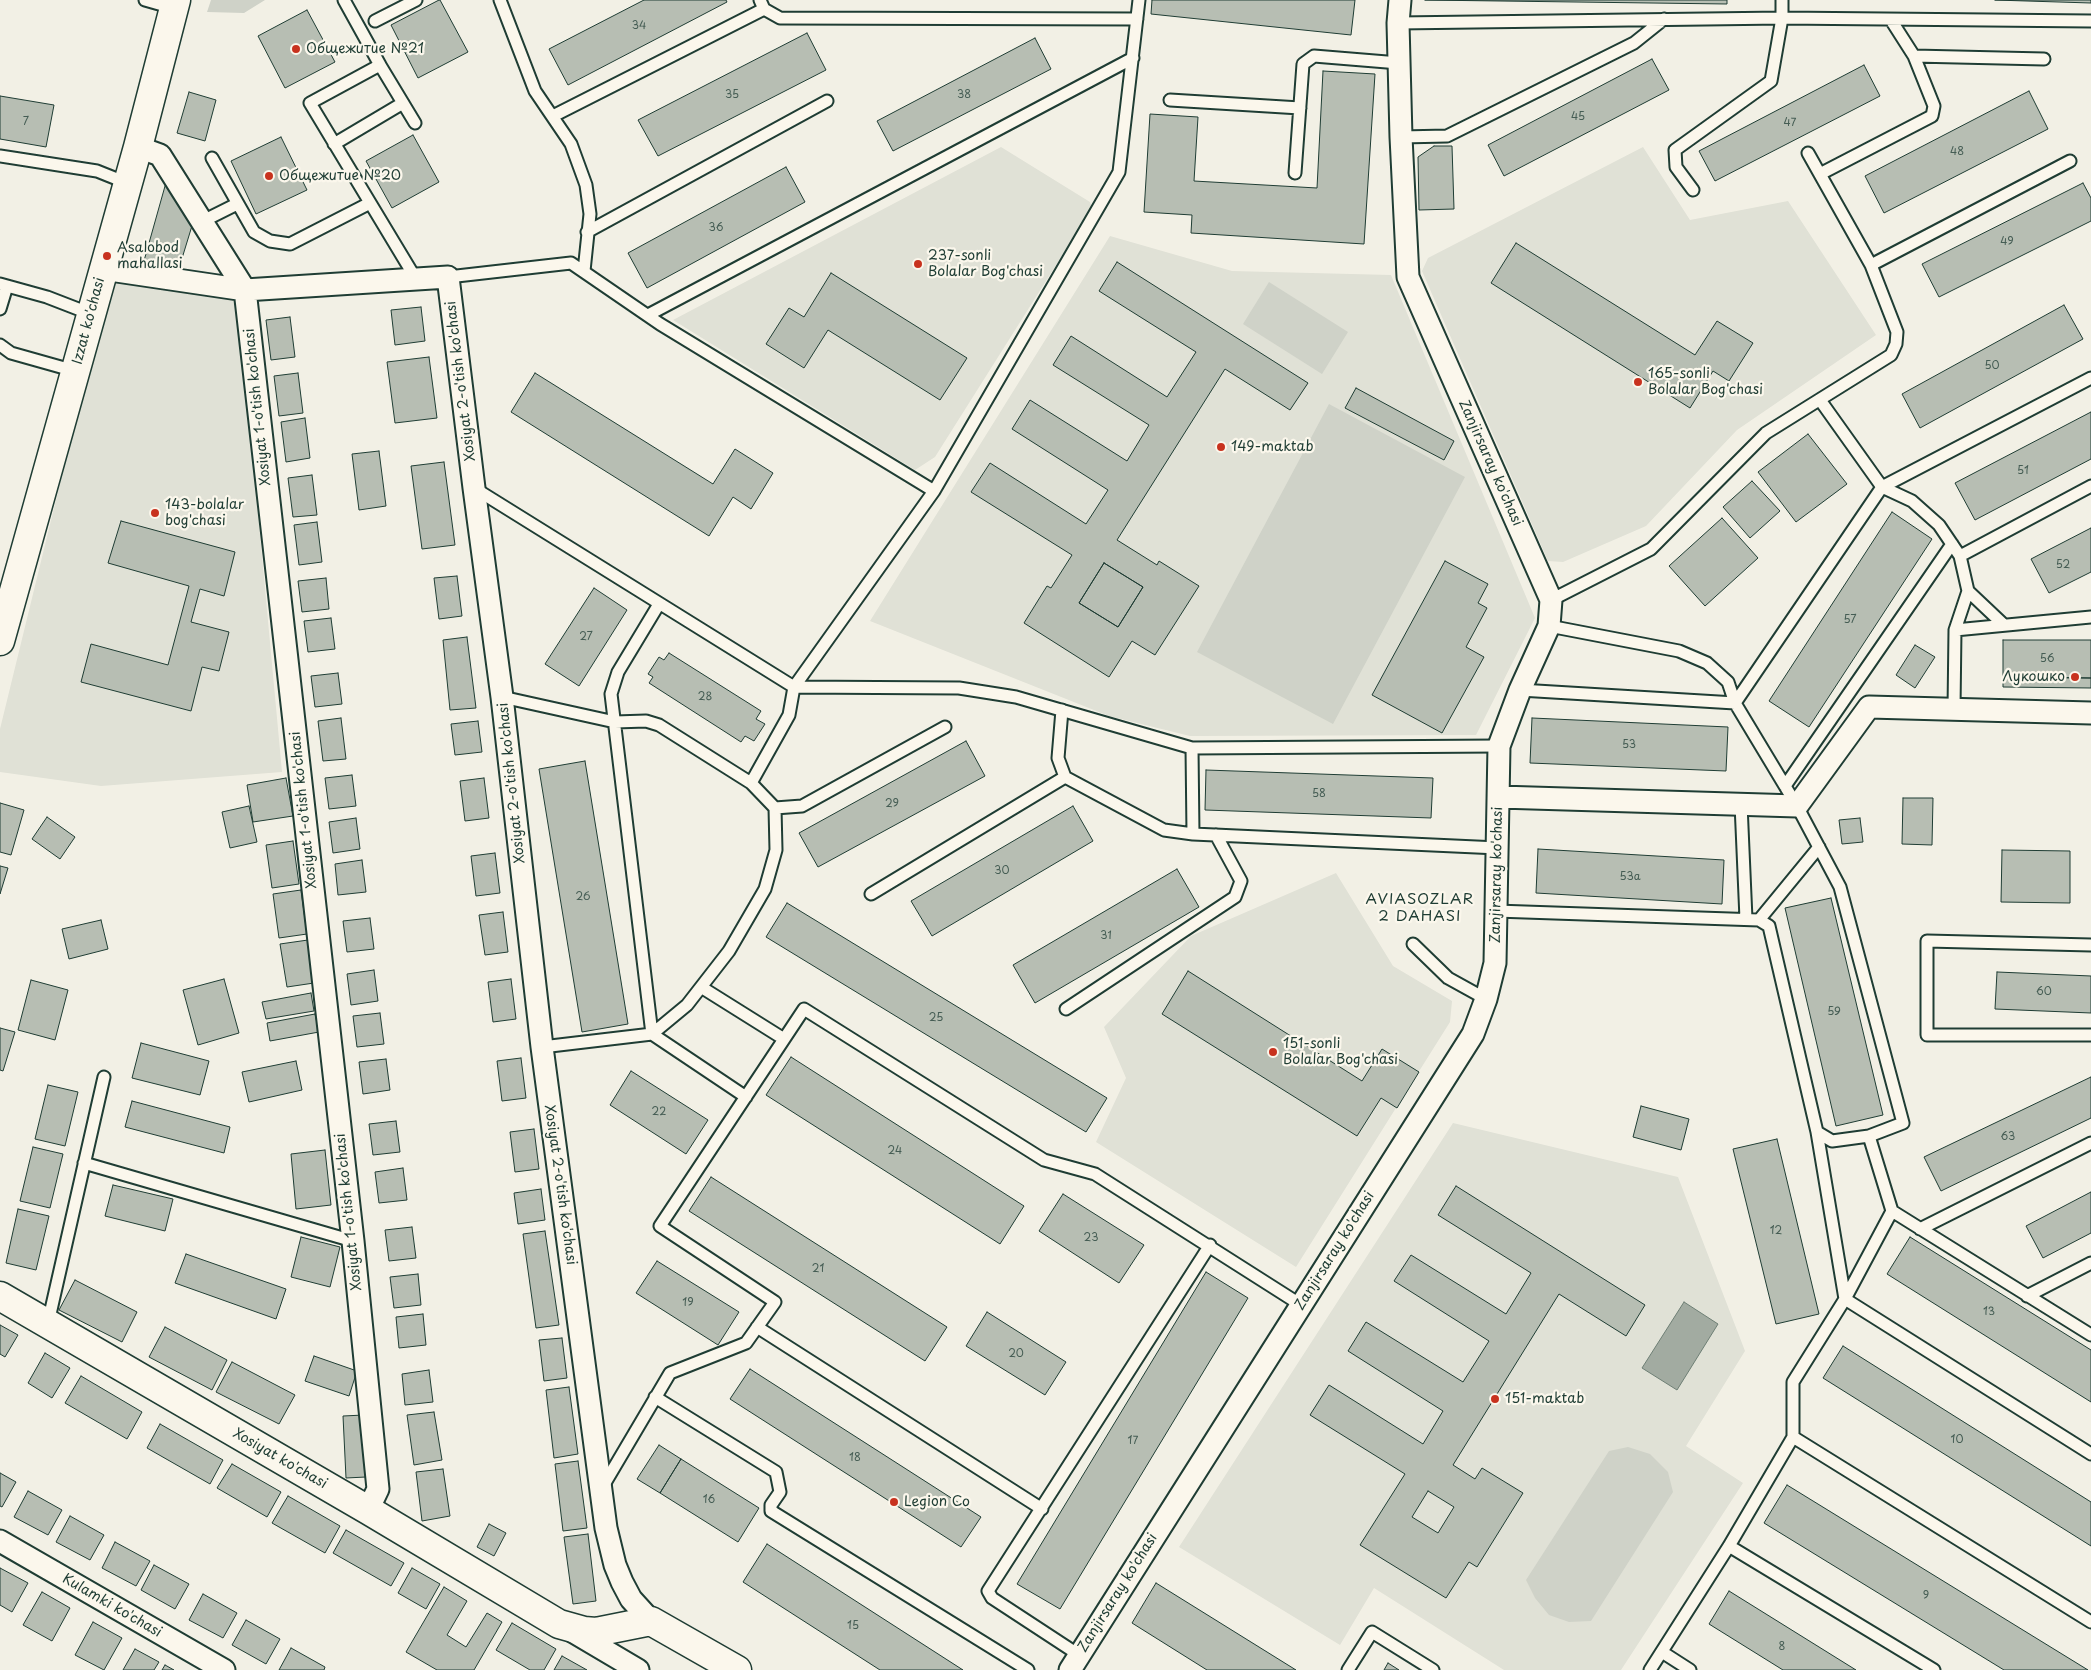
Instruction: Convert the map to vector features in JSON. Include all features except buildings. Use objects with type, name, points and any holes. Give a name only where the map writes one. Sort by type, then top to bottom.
[{"type":"main road","name":"Izzat ko'chasi","points":[[0,641],[138,147],[175,4]]},
{"type":"main road","name":"Xosiyat ko'chasi","points":[[0,1296],[368,1510],[559,1624],[584,1631],[596,1632],[651,1621]]},
{"type":"main road","points":[[651,1621],[737,1670]]},
{"type":"street","name":"Zanjirsaray ko'chasi","points":[[1074,1662],[1473,1034],[1486,999],[1495,964],[1499,797],[1498,746],[1520,690],[1549,626],[1551,600],[1408,277],[1401,137],[1398,23],[1400,0]]},
{"type":"street","name":"Xosiyat 1-o'tish ko'chasi","points":[[138,147],[160,154],[245,290],[353,1241],[378,1490],[368,1510]]},
{"type":"street","points":[[104,269],[245,290],[448,277]]},
{"type":"street","name":"Xosiyat 2-o'tish ko'chasi","points":[[448,277],[502,696],[542,1047],[606,1528],[615,1565],[632,1599],[651,1621]]},
{"type":"street","points":[[1499,797],[1797,806],[1869,707],[2091,713]]},
{"type":"street","name":"Kulamki ko'chasi","points":[[0,1541],[224,1670]]},
{"type":"street","name":"Xosiyat ko'chasi","points":[[559,1624],[638,1670]]},
{"type":"lane","points":[[145,0],[175,4]]},
{"type":"lane","points":[[344,0],[415,123]]},
{"type":"lane","points":[[375,21],[416,0]]},
{"type":"lane","points":[[500,0],[535,91],[571,144],[586,185],[590,214],[584,270]]},
{"type":"lane","points":[[751,783],[789,715],[794,687],[934,491],[1119,172],[1139,0]]},
{"type":"lane","points":[[1692,190],[1676,167],[1675,150],[1771,81],[1782,18],[1782,0]]},
{"type":"lane","points":[[553,116],[762,5],[780,18],[1137,20]]},
{"type":"lane","points":[[1398,23],[1782,18],[2091,21]]},
{"type":"lane","points":[[1401,137],[1447,136],[1634,43],[1664,19]]},
{"type":"lane","points":[[1820,174],[1932,116],[1934,106],[1914,56],[1890,20]]},
{"type":"lane","points":[[1295,173],[1303,64],[1314,56],[1399,63]]},
{"type":"lane","points":[[1914,56],[2044,59]]},
{"type":"lane","points":[[648,315],[1132,58]]},
{"type":"lane","points":[[380,65],[310,103],[416,279]]},
{"type":"lane","points":[[1170,100],[1300,108]]},
{"type":"lane","points":[[588,232],[827,101]]},
{"type":"lane","points":[[334,144],[403,103]]},
{"type":"lane","points":[[1551,600],[1651,549],[1766,433],[1890,355],[1896,344],[1897,332],[1872,265],[1808,152]]},
{"type":"lane","points":[[0,156],[96,171],[127,183]]},
{"type":"lane","points":[[212,158],[254,232],[270,241],[290,244],[370,203]]},
{"type":"lane","points":[[1872,265],[2070,161]]},
{"type":"lane","points":[[203,221],[237,204]]},
{"type":"lane","points":[[448,277],[571,263],[648,315],[934,491]]},
{"type":"lane","points":[[0,309],[4,285],[47,297],[91,314]]},
{"type":"lane","points":[[0,345],[11,353],[75,371]]},
{"type":"lane","points":[[1735,703],[1882,487],[2091,378]]},
{"type":"lane","points":[[1820,400],[1882,487],[1912,501],[1938,525],[1960,556],[1968,591],[1955,630],[1954,709]]},
{"type":"lane","points":[[1960,556],[2091,486]]},
{"type":"lane","points":[[474,488],[794,687],[959,688],[1016,697],[1192,748],[1498,746]]},
{"type":"lane","points":[[1785,786],[1952,544]]},
{"type":"lane","points":[[1968,591],[2004,625]]},
{"type":"lane","points":[[659,604],[618,672],[611,694],[652,1034],[746,1097]]},
{"type":"lane","points":[[1955,630],[2089,617]]},
{"type":"lane","points":[[1549,626],[1679,651],[1707,663],[1728,682],[1735,703],[1797,806],[1819,847],[1840,887],[1902,1123],[1869,1136],[1832,1141],[1817,1132]]},
{"type":"lane","points":[[1520,690],[1735,703]]},
{"type":"lane","points":[[502,696],[615,722],[646,721],[659,725],[751,783],[775,808],[776,850],[765,889],[729,951],[687,1005],[652,1034],[542,1047]]},
{"type":"lane","points":[[1062,710],[1058,758],[1065,777],[1164,830],[1193,834],[1498,848]]},
{"type":"lane","points":[[775,808],[802,806],[945,727]]},
{"type":"lane","points":[[1192,748],[1193,834]]},
{"type":"lane","points":[[871,894],[1065,777]]},
{"type":"lane","points":[[1741,804],[1746,919]]},
{"type":"lane","points":[[1066,1010],[1235,897],[1241,881],[1216,835]]},
{"type":"lane","points":[[1759,920],[1819,847]]},
{"type":"lane","points":[[1496,911],[1746,919],[1759,920],[1769,926],[1817,1132],[1846,1299],[2091,1454]]},
{"type":"lane","points":[[2091,945],[1927,941],[1927,1035],[2091,1035]]},
{"type":"lane","points":[[1413,944],[1448,978],[1486,999]]},
{"type":"lane","points":[[701,987],[784,1039]]},
{"type":"lane","points":[[601,1489],[670,1372],[746,1344],[775,1302],[660,1226],[804,1009],[1044,1160],[1096,1174],[1210,1245],[1301,1306]]},
{"type":"lane","points":[[48,1323],[104,1077]]},
{"type":"lane","points":[[1869,1136],[1892,1211],[2091,1335]]},
{"type":"lane","points":[[1920,1228],[2091,1143]]},
{"type":"lane","points":[[84,1163],[353,1241]]},
{"type":"lane","points":[[1650,1670],[1730,1546],[1793,1437],[1793,1382],[1846,1299],[1892,1211]]},
{"type":"lane","points":[[1074,1662],[992,1598],[988,1591],[1210,1245]]},
{"type":"lane","points":[[2028,1296],[2091,1263]]},
{"type":"lane","points":[[757,1327],[1042,1509]]},
{"type":"lane","points":[[655,1397],[776,1472],[780,1492],[771,1505],[771,1511],[1028,1670]]},
{"type":"lane","points":[[1793,1437],[2091,1622]]},
{"type":"lane","points":[[1730,1546],[1934,1670]]},
{"type":"lane","points":[[1348,1670],[1372,1632],[1434,1670]]},
{"type":"lane","points":[[1662,1652],[1690,1670]]},
{"type":"shaded area","points":[[211,0],[265,0],[244,13],[207,12]]},
{"type":"shaded area","name":"237-sonli Bolalar Bog'chasi","points":[[1001,147],[1090,202],[1092,208],[935,457],[915,470],[673,320]]},
{"type":"shaded area","name":"165-sonli Bolalar Bog'chasi","points":[[1643,147],[1690,220],[1788,201],[1876,335],[1737,430],[1646,526],[1563,562],[1548,561],[1422,271],[1428,258]]},
{"type":"shaded area","name":"149-maktab","points":[[1110,236],[1232,271],[1391,275],[1535,618],[1476,735],[1190,736],[1109,716],[870,621]]},
{"type":"shaded area","name":"143-bolalar bog'chasi","points":[[110,279],[238,297],[282,772],[101,786],[0,772],[0,729]]},
{"type":"shaded area","points":[[1269,282],[1348,332],[1322,374],[1243,324]]},
{"type":"shaded area","points":[[1329,404],[1465,477],[1333,724],[1197,652]]},
{"type":"shaded area","name":"151-sonli Bolalar Bog'chasi","points":[[1336,873],[1393,966],[1452,1001],[1450,1022],[1296,1267],[1096,1142],[1126,1078],[1104,1027],[1191,936]]},
{"type":"shaded area","name":"151-maktab","points":[[1453,1123],[1678,1177],[1745,1351],[1686,1446],[1743,1483],[1621,1670],[1504,1670],[1374,1588],[1340,1645],[1179,1547]]},
{"type":"shaded area","points":[[1684,1302],[1718,1324],[1677,1390],[1642,1368]]},
{"type":"shaded area","points":[[1628,1447],[1650,1454],[1668,1472],[1673,1492],[1591,1621],[1569,1622],[1549,1615],[1535,1598],[1526,1580],[1609,1451]]},
{"type":"place","name":"Общежитие №21","points":[[296,49]]},
{"type":"place","name":"Общежитие №20","points":[[269,176]]},
{"type":"place","name":"Asalobod mahallasi","points":[[107,256]]},
{"type":"place","name":"237-sonli Bolalar Bog'chasi","points":[[918,264]]},
{"type":"place","name":"165-sonli Bolalar Bog'chasi","points":[[1638,382]]},
{"type":"place","name":"149-maktab","points":[[1221,447]]},
{"type":"place","name":"143-bolalar bog'chasi","points":[[155,513]]},
{"type":"place","name":"Лукошко","points":[[2075,677]]},
{"type":"place","name":"151-sonli Bolalar Bog'chasi","points":[[1273,1052]]},
{"type":"place","name":"151-maktab","points":[[1495,1399]]},
{"type":"place","name":"Legion Co","points":[[894,1502]]},
{"type":"district","name":"AVIASOZLAR 2 DAHASI","points":[[1420,908]]}]
